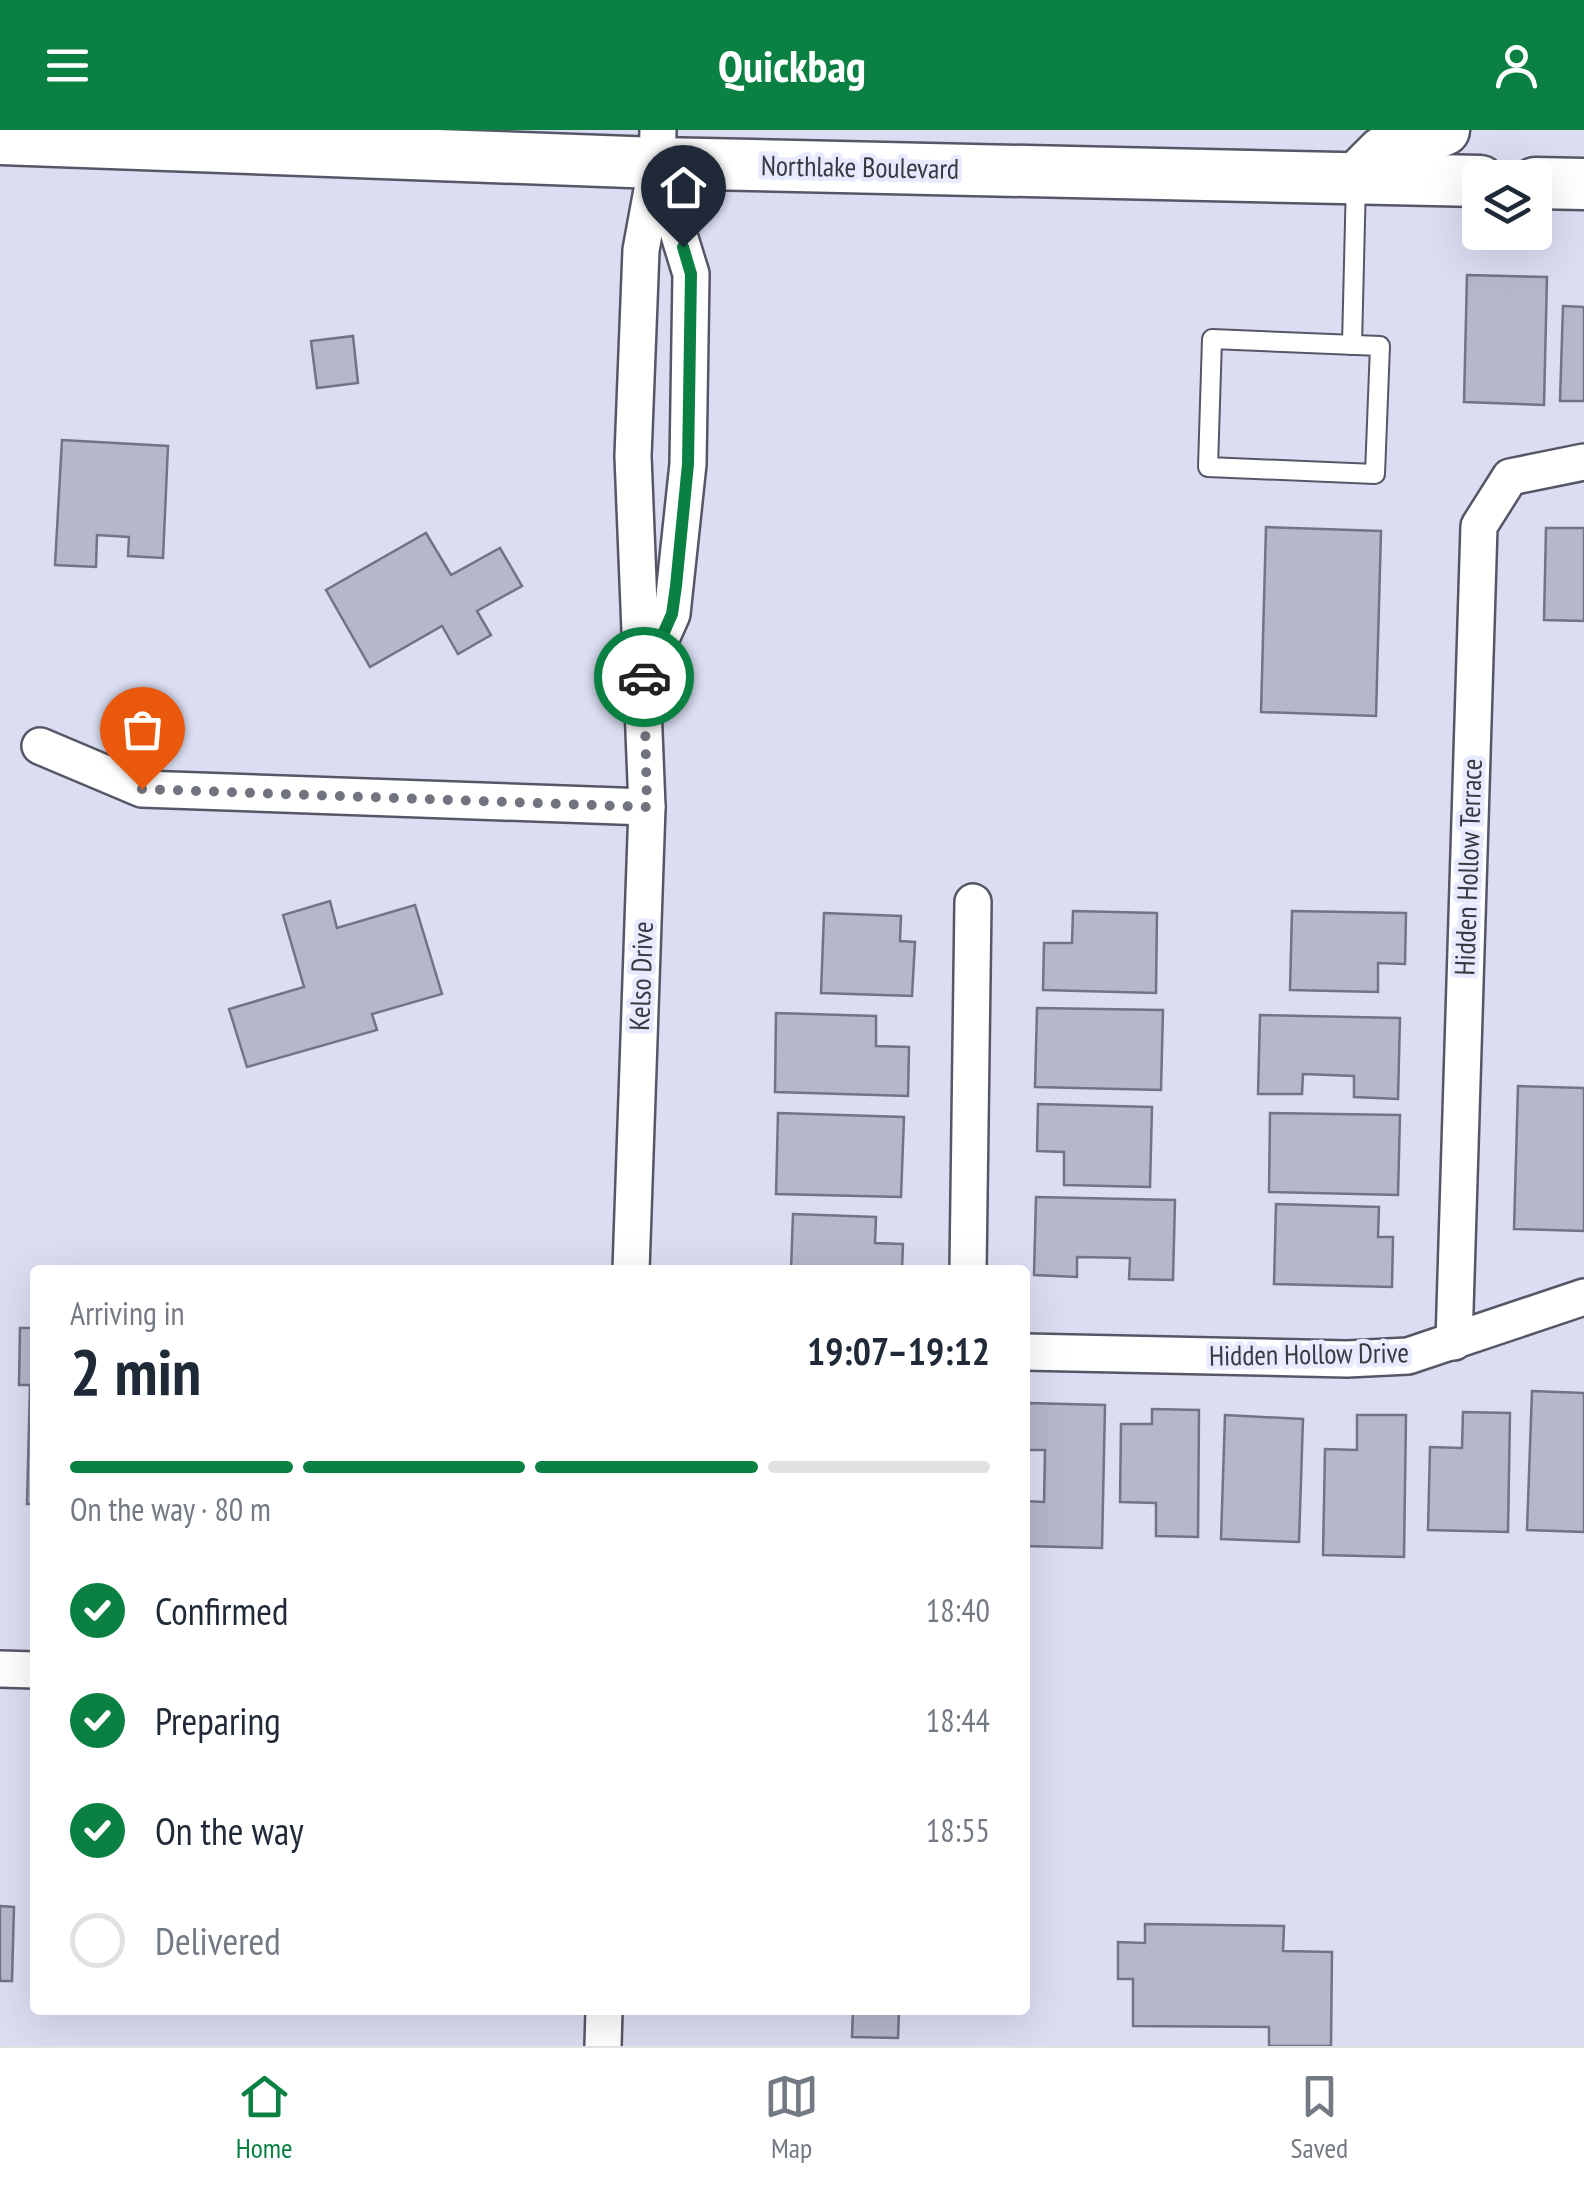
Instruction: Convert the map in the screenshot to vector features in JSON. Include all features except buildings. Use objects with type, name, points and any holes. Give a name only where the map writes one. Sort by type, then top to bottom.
[{"type":"main road","points":[[1356,178],[1383,152],[1444,130]]},
{"type":"main road","name":"Northlake Boulevard","points":[[0,138],[657,146],[1462,181]]},
{"type":"main road","points":[[1552,183],[1584,184]]},
{"type":"street","name":"Kelso Drive","points":[[642,682],[672,614],[688,464],[691,274],[657,146]]},
{"type":"street","name":"Kelso Drive","points":[[630,1265],[647,807],[633,456],[641,250],[657,146]]},
{"type":"street","name":"Hidden Hollow Terrace","points":[[1454,1342],[1479,526],[1510,477],[1584,462]]},
{"type":"street","points":[[40,746],[142,789],[647,807]]},
{"type":"street","points":[[968,1265],[973,902]]},
{"type":"street","name":"Hidden Hollow Drive","points":[[1030,1352],[1347,1359],[1408,1356],[1584,1297]]},
{"type":"street","points":[[0,1669],[30,1670]]},
{"type":"street","points":[[603,2046],[604,2015]]},
{"type":"lane","points":[[1352,345],[1356,178]]},
{"type":"lane","points":[[1212,340],[1352,345],[1380,346],[1376,474],[1208,468],[1212,340]]},
{"type":"way so far","points":[[142,789],[647,807],[644,677]]},
{"type":"route","points":[[644,677],[672,614],[688,464],[691,274],[683,247]]}]
